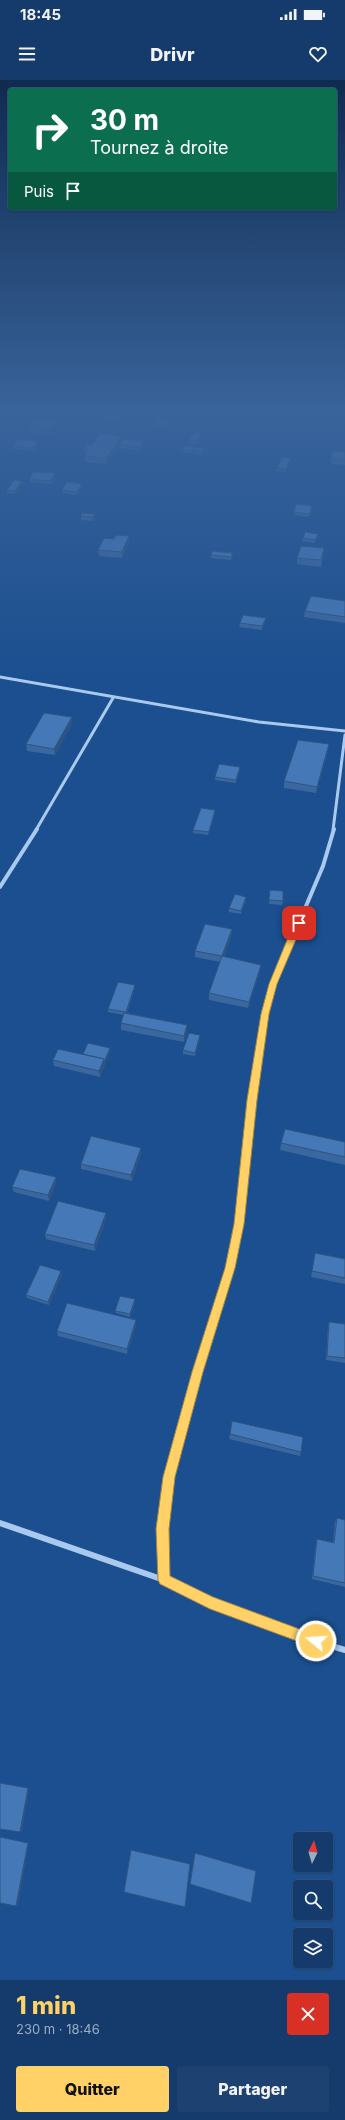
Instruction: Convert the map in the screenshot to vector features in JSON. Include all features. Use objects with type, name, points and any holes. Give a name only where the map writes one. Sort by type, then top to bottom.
[{"type":"street","points":[[0,677],[113,698],[259,722],[345,731]]},
{"type":"street","points":[[0,887],[26,847],[113,698]]},
{"type":"street","points":[[164,1580],[162,1529],[169,1477],[196,1380],[230,1268],[239,1224],[252,1100],[265,1014],[273,984],[323,866],[334,828],[341,756],[345,735]]},
{"type":"street","points":[[0,1523],[164,1580],[210,1602],[301,1637],[345,1650]]},
{"type":"building","points":[[296,504],[312,506],[310,514],[294,512]]},
{"type":"building","points":[[82,513],[95,514],[93,517],[81,516]]},
{"type":"building","points":[[305,532],[318,534],[315,540],[303,538]]},
{"type":"building","points":[[116,535],[129,536],[122,552],[98,550],[104,538],[114,539]]},
{"type":"building","points":[[301,546],[324,548],[321,560],[297,558]]},
{"type":"building","points":[[212,551],[233,553],[231,557],[211,555]]},
{"type":"building","points":[[311,596],[345,601],[345,617],[305,611]]},
{"type":"building","points":[[243,615],[266,618],[262,626],[240,623]]},
{"type":"building","points":[[44,713],[72,717],[54,749],[26,744]]},
{"type":"building","points":[[298,740],[329,744],[317,787],[284,781]]},
{"type":"building","points":[[219,764],[240,767],[236,780],[215,777]]},
{"type":"building","points":[[201,808],[215,810],[209,832],[193,830]]},
{"type":"building","points":[[270,890],[283,891],[283,901],[269,900]]},
{"type":"building","points":[[235,894],[246,897],[241,911],[229,908]]},
{"type":"building","points":[[205,924],[232,929],[222,956],[195,951]]},
{"type":"building","points":[[222,956],[261,965],[249,1002],[209,993]]},
{"type":"building","points":[[118,982],[135,985],[126,1012],[108,1009]]},
{"type":"building","points":[[124,1013],[187,1025],[184,1036],[121,1023]]},
{"type":"building","points":[[189,1033],[200,1035],[195,1053],[183,1050]]},
{"type":"building","points":[[88,1043],[110,1048],[104,1062],[104,1059],[83,1054]]},
{"type":"building","points":[[58,1049],[104,1059],[99,1071],[53,1060]]},
{"type":"building","points":[[285,1129],[345,1142],[345,1157],[281,1143]]},
{"type":"building","points":[[91,1136],[141,1148],[131,1175],[81,1164]]},
{"type":"building","points":[[20,1169],[56,1177],[48,1195],[12,1187]]},
{"type":"building","points":[[58,1201],[106,1213],[94,1245],[45,1234]]},
{"type":"building","points":[[315,1253],[345,1259],[345,1278],[312,1271]]},
{"type":"building","points":[[40,1265],[61,1271],[48,1302],[26,1295]]},
{"type":"building","points":[[120,1296],[135,1299],[130,1314],[115,1311]]},
{"type":"building","points":[[67,1303],[136,1320],[127,1349],[57,1331]]},
{"type":"building","points":[[329,1322],[345,1324],[345,1358],[327,1356]]},
{"type":"building","points":[[232,1421],[303,1437],[301,1452],[230,1434]]},
{"type":"building","points":[[337,1518],[345,1520],[345,1583],[313,1576],[317,1539],[334,1543]]},
{"type":"building","points":[[0,1783],[28,1788],[20,1832],[0,1829]]},
{"type":"building","points":[[0,1837],[28,1843],[16,1906],[0,1903]]},
{"type":"building","points":[[131,1850],[190,1864],[185,1907],[124,1892]]},
{"type":"building","points":[[195,1853],[256,1871],[251,1903],[190,1884]]},
{"type":"route","points":[[299,923],[273,984],[265,1014],[252,1100],[239,1224],[230,1268],[198,1372],[169,1477],[162,1529],[164,1580],[210,1602],[301,1637],[316,1641]]}]
